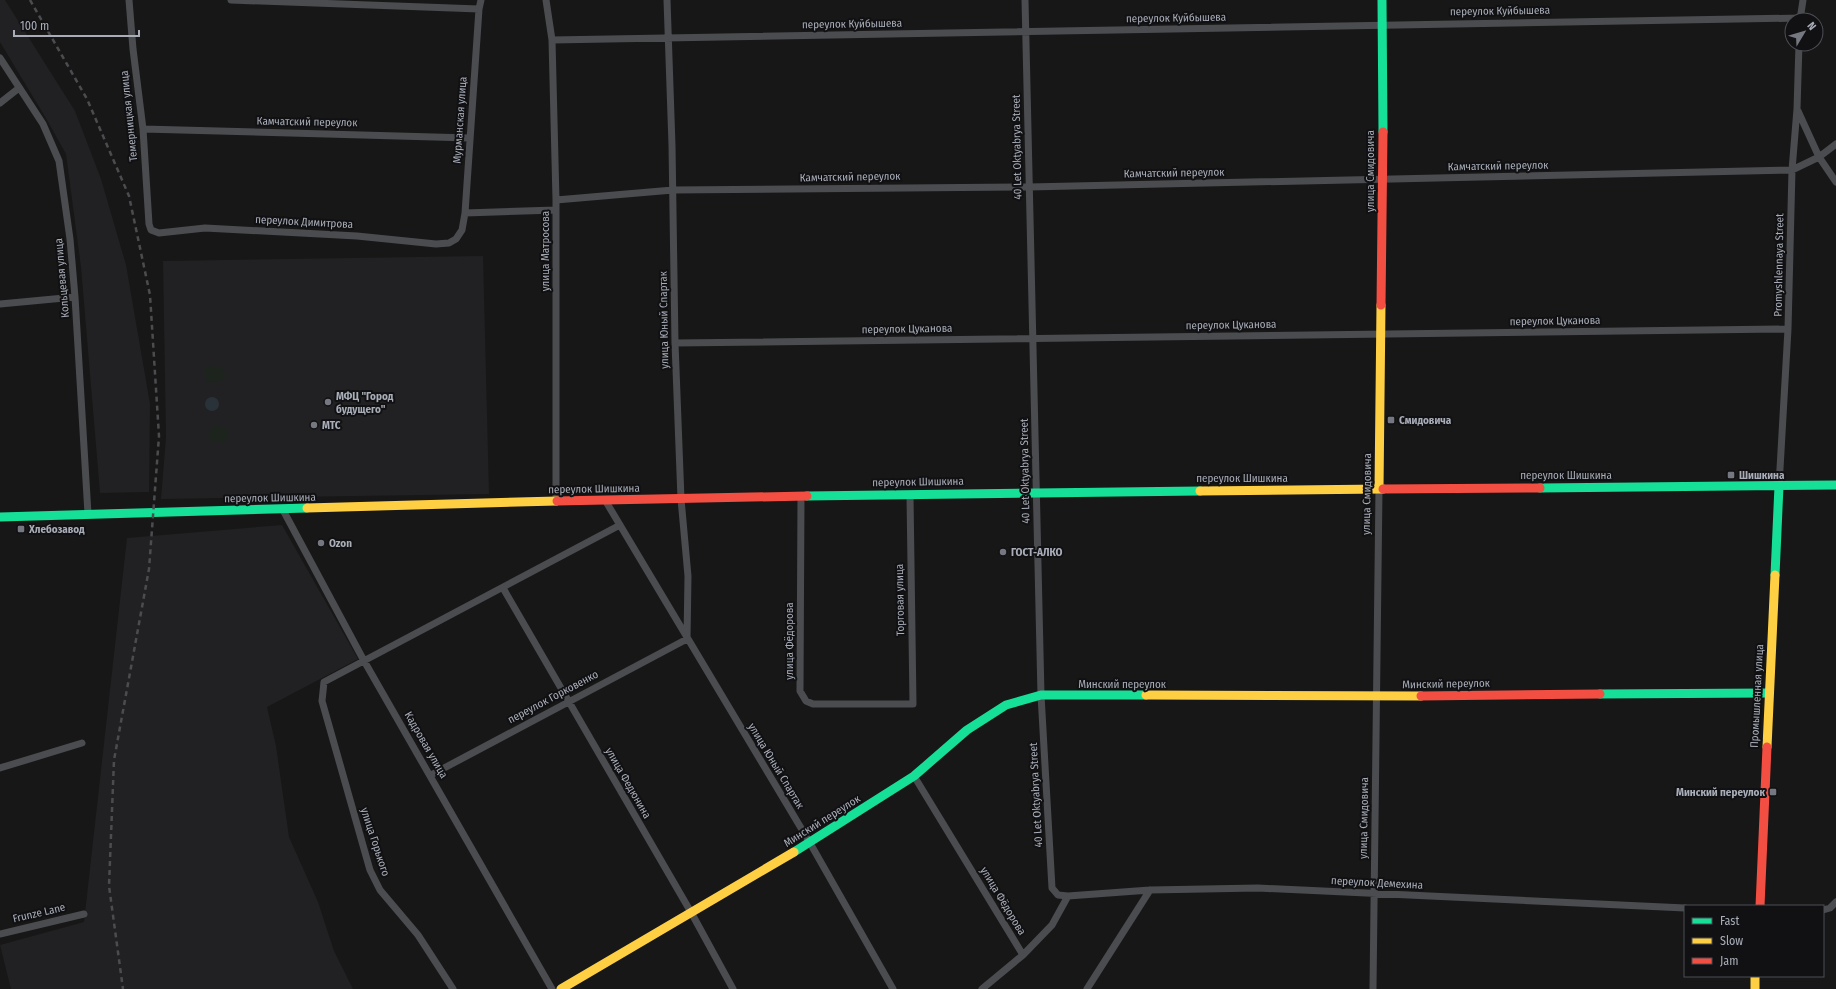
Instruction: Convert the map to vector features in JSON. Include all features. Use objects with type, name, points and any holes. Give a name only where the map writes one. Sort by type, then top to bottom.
[{"type":"main road","name":"улица Смидовича","points":[[1379,489],[1383,179],[1382,0]]},
{"type":"main road","name":"переулок Шишкина","points":[[0,517],[801,496],[1036,492],[1836,485]]},
{"type":"main road","name":"Промышленная улица","points":[[1760,905],[1779,486]]},
{"type":"main road","name":"Минский переулок","points":[[562,989],[692,914],[810,843],[914,776],[967,730],[1006,704],[1041,695],[1378,696],[1769,693]]},
{"type":"main road","points":[[1755,977],[1755,989]]},
{"type":"street","name":"Темерницкая улица","points":[[129,0],[133,49],[143,129],[151,230]]},
{"type":"street","points":[[231,0],[479,9]]},
{"type":"street","name":"Мурманская улица","points":[[456,239],[462,230],[465,213],[479,9],[482,0]]},
{"type":"street","name":"улица Матросова","points":[[546,0],[552,40],[556,200],[556,502]]},
{"type":"street","name":"улица Юный Спартак","points":[[667,0],[673,190],[675,343],[681,499],[688,576],[687,639]]},
{"type":"street","name":"40 Let Oktyabrya Street","points":[[1025,0],[1041,695],[1052,888],[1058,895],[1068,896]]},
{"type":"street","points":[[1801,12],[1803,0]]},
{"type":"street","name":"переулок Куйбышева","points":[[552,40],[668,39],[1382,24],[1784,19]]},
{"type":"street","name":"Promyshlennaya Street","points":[[1779,486],[1788,330],[1792,170],[1797,109],[1799,52]]},
{"type":"street","name":"Кольцевая улица","points":[[0,58],[43,124],[59,161],[70,239],[75,296],[88,514]]},
{"type":"street","points":[[0,103],[19,88]]},
{"type":"street","points":[[1797,109],[1819,157],[1836,182]]},
{"type":"street","name":"Камчатский переулок","points":[[143,129],[470,138]]},
{"type":"street","points":[[1792,170],[1819,157],[1836,144]]},
{"type":"street","name":"Камчатский переулок","points":[[556,200],[673,190],[1029,186],[1792,170]]},
{"type":"street","points":[[465,213],[556,210]]},
{"type":"street","name":"переулок Димитрова","points":[[151,230],[159,233],[205,228],[357,236],[436,244],[449,243],[456,239]]},
{"type":"street","points":[[0,304],[75,296]]},
{"type":"street","name":"переулок Цуканова","points":[[675,343],[1788,330]]},
{"type":"street","name":"улица Смидовича","points":[[1373,989],[1378,696],[1379,489]]},
{"type":"street","name":"Торговая улица","points":[[910,495],[912,704]]},
{"type":"street","name":"улица Фёдорова","points":[[801,496],[800,691],[806,701],[813,704],[912,704]]},
{"type":"street","name":"улица Юный Спартак","points":[[605,500],[810,843],[893,989]]},
{"type":"street","name":"Кадровая улица","points":[[283,510],[363,659],[431,775],[552,989]]},
{"type":"street","points":[[363,659],[503,588],[620,525]]},
{"type":"street","name":"улица Федюнина","points":[[503,588],[692,914],[733,989]]},
{"type":"street","name":"переулок Горковенко","points":[[431,775],[687,639]]},
{"type":"street","name":"улица Горького","points":[[363,659],[324,682],[322,701],[370,870],[380,890],[418,935],[453,989]]},
{"type":"street","points":[[0,768],[82,743]]},
{"type":"street","name":"улица Фёдорова","points":[[914,776],[1023,955]]},
{"type":"street","name":"переулок Демехина","points":[[1068,896],[1150,890],[1258,888],[1684,908]]},
{"type":"street","points":[[1087,989],[1150,890]]},
{"type":"street","points":[[982,989],[1023,955],[1052,925],[1068,896]]},
{"type":"street","points":[[1824,910],[1830,908],[1836,902]]},
{"type":"street","name":"Frunze Lane","points":[[0,934],[84,914]]},
{"type":"shaded area","points":[[0,0],[5,0],[75,111],[101,179],[126,265],[150,404],[149,492],[100,493],[81,267],[66,154],[0,42]]},
{"type":"shaded area","points":[[483,256],[489,494],[161,499],[166,437],[163,261]]},
{"type":"shaded area","points":[[214,366],[222,369],[225,373],[225,378],[221,381],[208,382],[205,379],[205,370],[207,367]]},
{"type":"shaded area","points":[[212,397],[217,399],[219,404],[217,409],[212,411],[207,409],[205,404],[207,399]]},
{"type":"shaded area","points":[[218,426],[226,429],[228,438],[225,441],[212,442],[209,438],[209,431]]},
{"type":"shaded area","points":[[282,525],[358,659],[267,707],[276,746],[289,837],[318,902],[334,951],[353,989],[11,989],[0,945],[84,922],[127,538]]},
{"type":"railway","points":[[30,0],[87,99],[129,196],[150,295],[159,436],[149,569],[114,760],[109,886],[123,989]]},
{"type":"traffic: fast","points":[[1382,0],[1383,132]]},
{"type":"traffic: fast","points":[[1540,488],[1836,485]]},
{"type":"traffic: fast","points":[[1775,575],[1779,486]]},
{"type":"traffic: fast","points":[[807,496],[1200,491]]},
{"type":"traffic: fast","points":[[0,517],[307,508]]},
{"type":"traffic: fast","points":[[1600,694],[1769,693]]},
{"type":"traffic: fast","points":[[794,852],[914,776],[967,730],[1006,705],[1041,695],[1146,695]]},
{"type":"traffic: slow","points":[[1379,489],[1381,305]]},
{"type":"traffic: slow","points":[[1200,491],[1383,489]]},
{"type":"traffic: slow","points":[[307,508],[557,501]]},
{"type":"traffic: slow","points":[[1767,747],[1775,575]]},
{"type":"traffic: slow","points":[[1146,695],[1421,696]]},
{"type":"traffic: slow","points":[[561,989],[794,852]]},
{"type":"traffic: slow","points":[[1755,977],[1755,989]]},
{"type":"traffic: jam","points":[[1381,305],[1383,132]]},
{"type":"traffic: jam","points":[[1383,489],[1540,488]]},
{"type":"traffic: jam","points":[[557,501],[807,496]]},
{"type":"traffic: jam","points":[[1421,696],[1600,694]]},
{"type":"traffic: jam","points":[[1760,905],[1767,747]]},
{"type":"place","name":"МФЦ \"Город будущего\"","points":[[328,402]]},
{"type":"place","name":"Смидовича","points":[[1391,420]]},
{"type":"place","name":"МТС","points":[[314,425]]},
{"type":"place","name":"Шишкина","points":[[1731,475]]},
{"type":"place","name":"Хлебозавод","points":[[21,529]]},
{"type":"place","name":"Ozon","points":[[321,543]]},
{"type":"place","name":"ГОСТ-АЛКО","points":[[1003,552]]},
{"type":"place","name":"Минский переулок","points":[[1773,792]]}]
